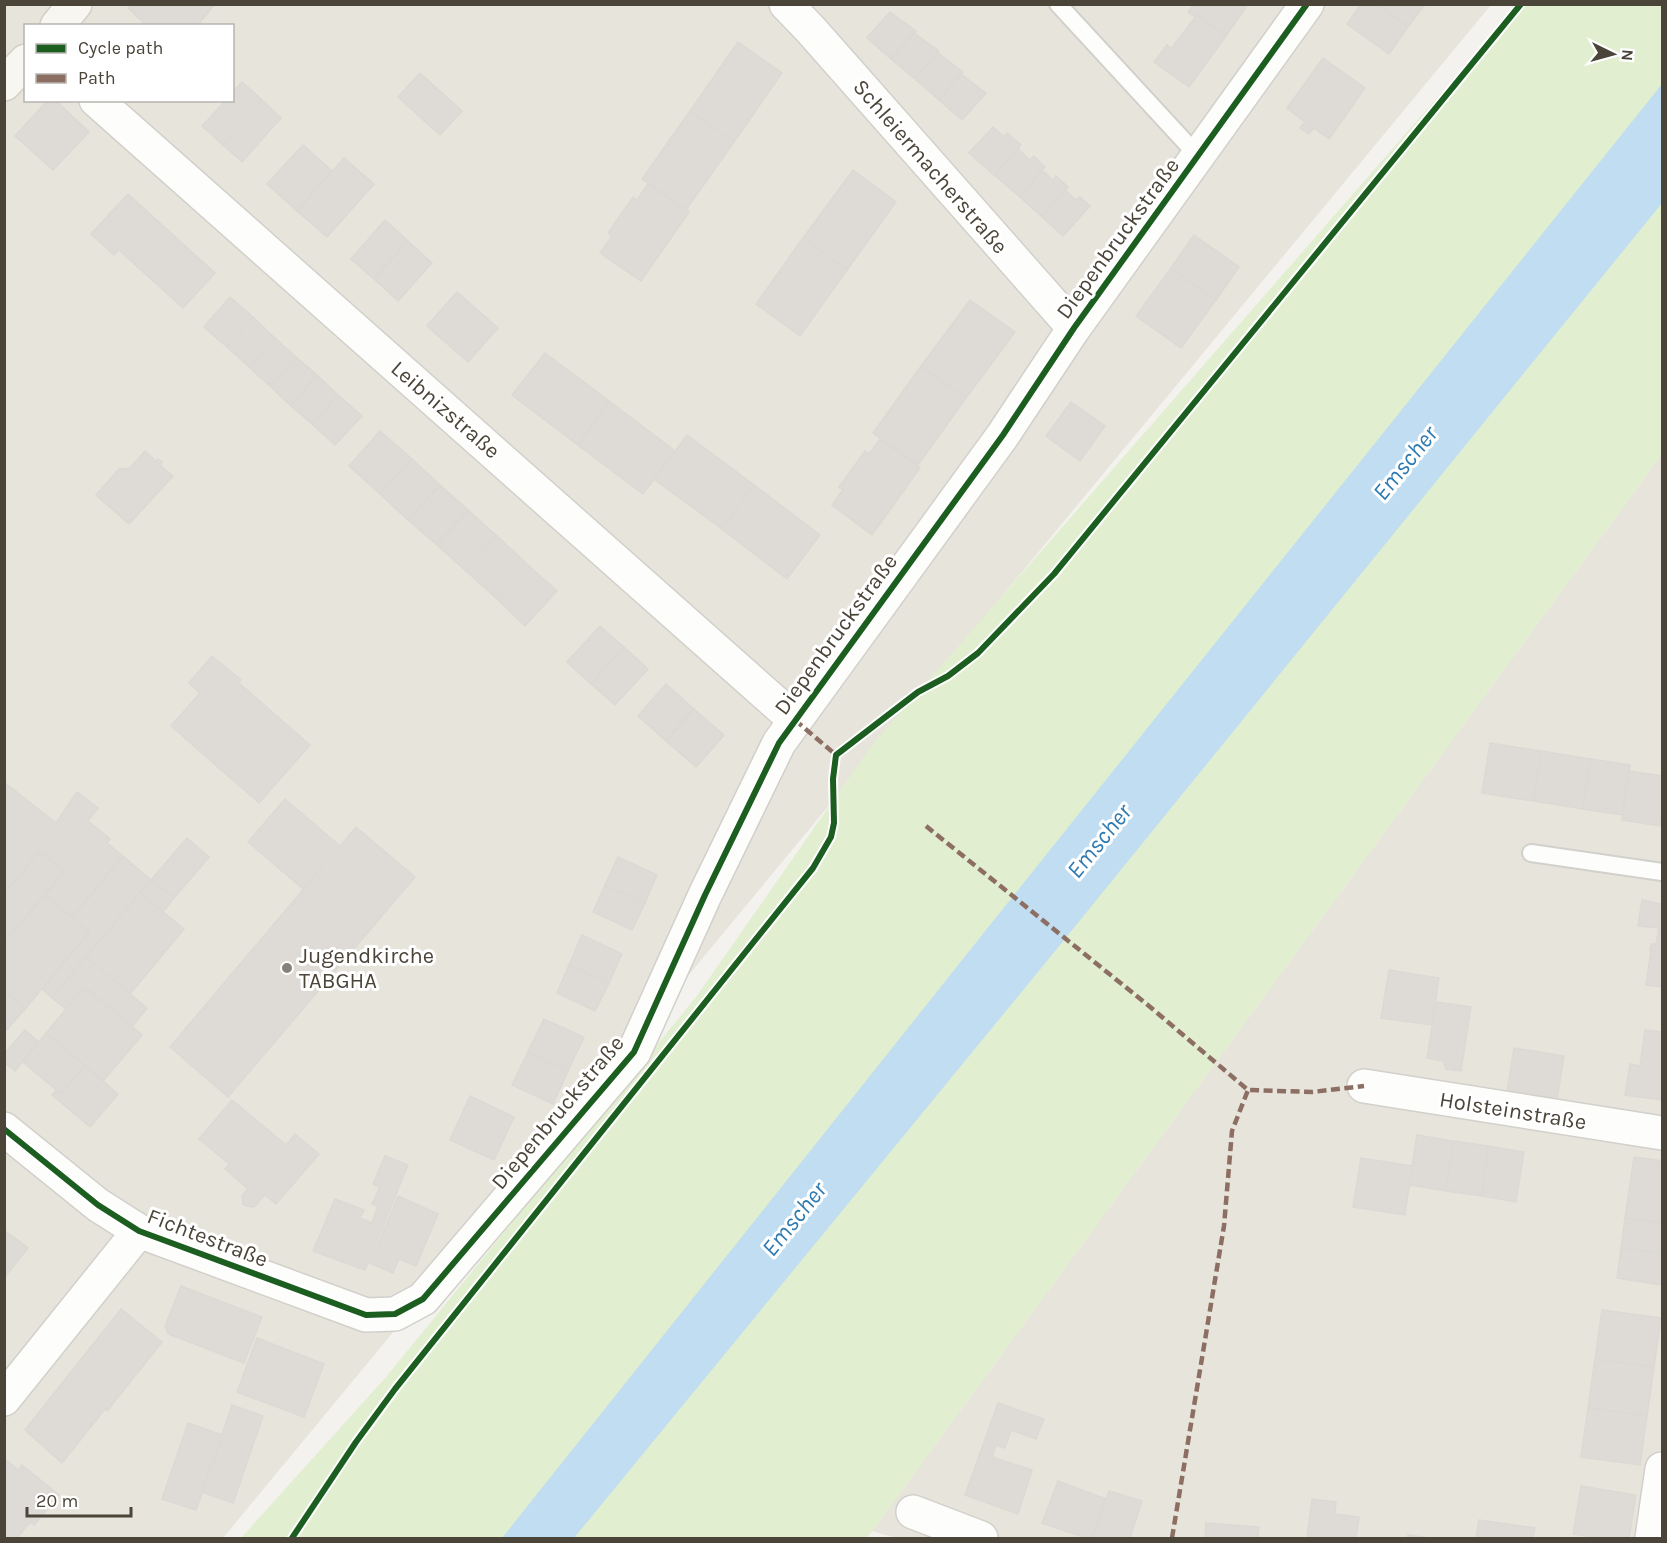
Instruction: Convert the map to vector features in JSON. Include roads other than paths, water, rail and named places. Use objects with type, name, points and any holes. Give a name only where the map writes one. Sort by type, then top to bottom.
[{"type":"main road","points":[[59,24],[75,4]]},
{"type":"main road","points":[[4,84],[24,63]]},
{"type":"street","name":"Schleiermacherstraße","points":[[786,4],[1074,328]]},
{"type":"street","name":"Diepenbruckstraße","points":[[423,1299],[634,1052],[705,895],[779,743],[1003,435],[1074,328],[1307,4]]},
{"type":"street","name":"Leibnizstraße","points":[[98,102],[795,720]]},
{"type":"street","name":"Holsteinstraße","points":[[1364,1086],[1662,1134]]},
{"type":"street","name":"Fichtestraße","points":[[4,1129],[98,1205],[139,1232],[366,1315],[395,1314],[423,1299]]},
{"type":"street","name":"Fichtestraße","points":[[4,1399],[139,1232]]},
{"type":"street","points":[[1652,1539],[1662,1469]]},
{"type":"street","points":[[913,1512],[981,1539]]},
{"type":"lane","points":[[1068,8],[1198,156]]},
{"type":"lane","points":[[1531,853],[1662,872]]},
{"type":"water","name":"Emscher","points":[[1662,84],[1662,203],[1051,956],[574,1538],[502,1538],[990,925]]},
{"type":"place","name":"Jugendkirche TABGHA","points":[[287,968]]}]
